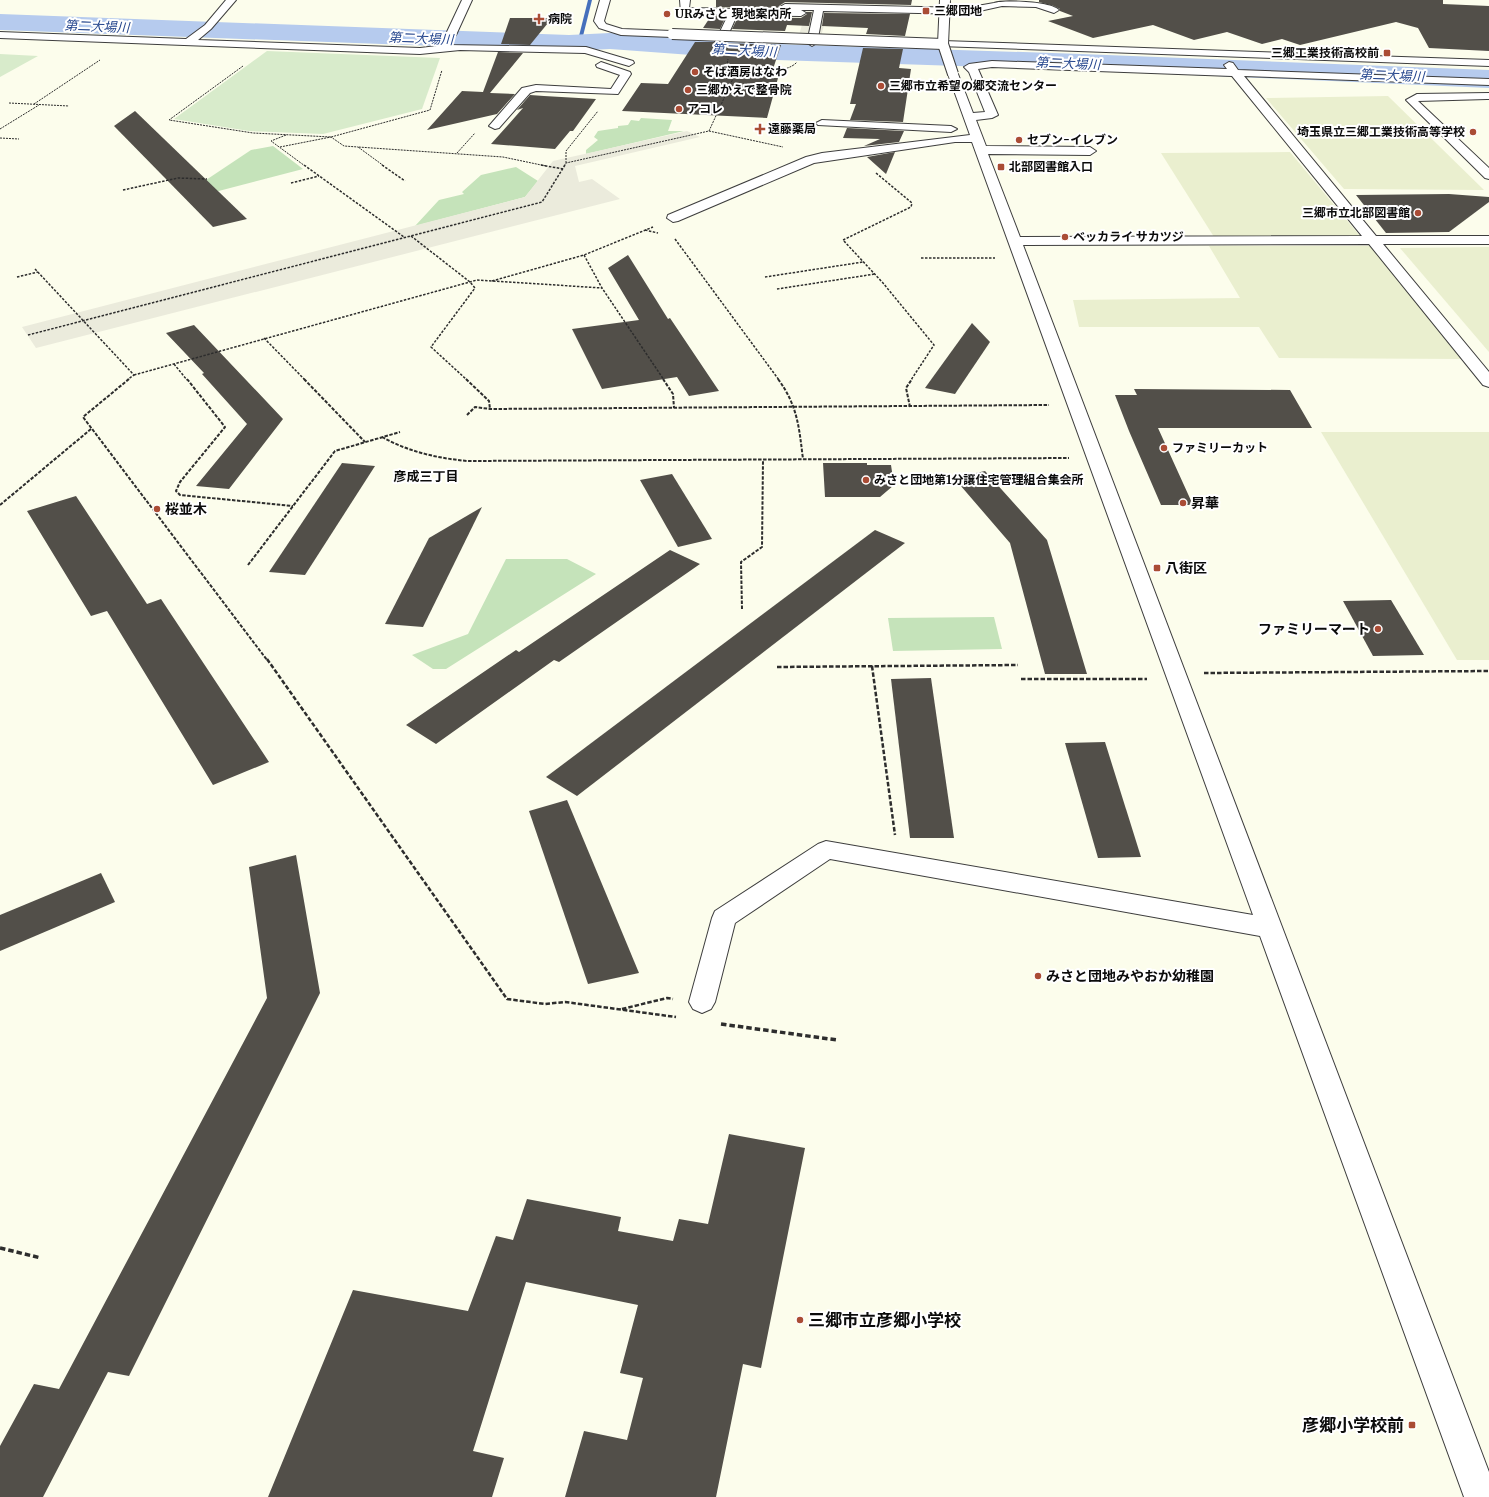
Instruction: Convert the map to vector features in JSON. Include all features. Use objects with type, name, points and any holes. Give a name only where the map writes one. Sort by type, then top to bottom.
[{"type":"street","points":[[189,42],[200,35],[208,27],[231,0]]},
{"type":"street","points":[[447,39],[467,0]]},
{"type":"street","points":[[605,0],[599,22],[602,26],[621,32],[1035,47],[1225,58],[1489,63]]},
{"type":"street","points":[[685,0],[684,11],[734,12],[786,7],[819,10],[966,11],[1002,1],[1037,4],[1054,10]]},
{"type":"street","points":[[945,0],[943,44],[1481,1497]]},
{"type":"street","points":[[812,43],[819,10]]},
{"type":"street","points":[[720,42],[734,12]]},
{"type":"street","points":[[0,35],[420,51],[447,39],[586,50],[629,63]]},
{"type":"street","points":[[159,47],[168,41]]},
{"type":"street","points":[[202,49],[211,43]]},
{"type":"street","points":[[495,126],[526,90],[536,88],[614,92],[626,74],[600,65],[597,62],[603,54]]},
{"type":"street","points":[[1225,58],[1235,73],[1489,382]]},
{"type":"street","points":[[673,218],[810,160],[822,157],[955,139],[976,134],[992,115],[974,70],[969,67],[978,65],[1489,82]]},
{"type":"street","points":[[1489,96],[1418,97],[1411,100],[1489,175]]},
{"type":"street","points":[[822,123],[976,134],[1090,151]]},
{"type":"street","points":[[1017,242],[1489,240]]},
{"type":"street","points":[[702,1002],[724,918],[826,850],[1270,928]]},
{"type":"path","points":[[728,58],[727,64],[736,72],[764,73],[785,69],[796,64],[797,61]]},
{"type":"path","points":[[245,64],[169,120],[223,129],[331,137],[344,146],[358,148],[503,157],[563,169]]},
{"type":"path","points":[[279,147],[331,137],[430,110],[443,67]]},
{"type":"path","points":[[709,130],[736,72]]},
{"type":"path","points":[[28,335],[542,202],[566,163],[566,152],[614,92]]},
{"type":"path","points":[[9,103],[69,106]]},
{"type":"path","points":[[0,129],[39,105]]},
{"type":"path","points":[[566,163],[709,130],[786,148]]},
{"type":"path","points":[[289,134],[271,141],[405,238]]},
{"type":"path","points":[[0,138],[19,139]]},
{"type":"path","points":[[358,148],[405,181]]},
{"type":"path","points":[[872,170],[912,204],[911,207],[843,240],[875,274],[934,345],[906,388],[910,407]]},
{"type":"path","points":[[290,183],[319,176]]},
{"type":"path","points":[[123,190],[178,178],[207,179]]},
{"type":"path","points":[[492,281],[584,255],[673,218]]},
{"type":"path","points":[[644,230],[659,234]]},
{"type":"path","points":[[411,236],[470,282],[475,288],[431,347],[489,401],[490,409]]},
{"type":"path","points":[[674,237],[789,394],[795,407],[803,459]]},
{"type":"path","points":[[584,255],[602,288],[673,394],[674,408]]},
{"type":"path","points":[[921,258],[996,258]]},
{"type":"path","points":[[765,277],[863,262]]},
{"type":"path","points":[[35,269],[134,375]]},
{"type":"path","points":[[17,277],[38,272]]},
{"type":"path","points":[[778,290],[875,274]]},
{"type":"path","points":[[602,288],[476,280],[134,375],[82,417],[251,638],[507,999],[545,1004],[565,1002],[682,1018]]},
{"type":"path","points":[[264,338],[365,442]]},
{"type":"path","points":[[174,364],[225,427],[180,482],[176,491],[180,495],[293,506]]},
{"type":"path","points":[[467,415],[475,406],[490,409],[1048,406],[1053,401]]},
{"type":"path","points":[[0,505],[92,429]]},
{"type":"path","points":[[248,565],[335,451],[400,432]]},
{"type":"path","points":[[382,437],[394,444],[414,452],[438,458],[467,461],[1070,458]]},
{"type":"path","points":[[742,609],[741,562],[762,546],[763,460]]},
{"type":"path","points":[[777,667],[1018,665]]},
{"type":"path","points":[[872,666],[895,837],[876,859]]},
{"type":"path","points":[[1176,673],[1489,671]]},
{"type":"path","points":[[1021,679],[1147,679]]},
{"type":"path","points":[[619,1009],[667,998],[702,1002]]},
{"type":"path","points":[[720,1024],[837,1040]]},
{"type":"path","points":[[0,1248],[41,1258]]},
{"type":"green space","points":[[267,51],[440,58],[422,109],[323,134],[249,131],[174,119]]},
{"type":"green space","points":[[0,54],[38,56],[0,77]]},
{"type":"green space","points":[[1388,96],[1484,190],[1344,189],[1266,98]]},
{"type":"green space","points":[[641,118],[672,120],[668,131],[684,131],[586,154],[586,150],[598,140],[594,137],[598,131],[628,125],[631,120],[639,121]]},
{"type":"green space","points":[[273,146],[303,169],[211,193],[200,184],[251,150]]},
{"type":"green space","points":[[1290,152],[1360,236],[1214,237],[1161,153]]},
{"type":"green space","points":[[516,167],[538,181],[525,197],[415,226],[439,200],[464,194],[462,192],[481,175]]},
{"type":"green space","points":[[1209,246],[1370,246],[1462,359],[1279,358],[1259,327],[1079,327],[1073,300],[1240,298]]},
{"type":"green space","points":[[1489,247],[1489,352],[1400,248]]},
{"type":"green space","points":[[1321,432],[1489,432],[1489,660],[1457,660]]},
{"type":"green space","points":[[506,559],[567,559],[596,574],[446,669],[433,669],[412,655],[468,634]]},
{"type":"green space","points":[[994,617],[1002,649],[893,651],[888,618]]},
{"type":"shaded area","points":[[777,0],[883,5],[883,7],[905,12],[904,14],[865,12],[827,15],[819,43],[799,35],[804,18],[698,9],[778,9]]},
{"type":"shaded area","points":[[687,131],[700,137],[575,166],[579,182],[592,179],[620,199],[36,348],[22,327],[525,197],[553,161]]},
{"type":"building","points":[[716,0],[912,0],[911,5],[785,2],[779,6],[779,8],[716,7]]},
{"type":"building","points":[[1039,0],[1443,0],[1443,4],[1489,6],[1489,51],[1429,48],[1418,28],[1396,22],[1300,45],[1282,39],[1262,44],[1227,32],[1194,40],[1153,25],[1093,38],[1048,21],[1073,16],[1060,11],[1060,9],[1054,6],[1039,2]]},
{"type":"building","points":[[806,12],[812,12],[809,26],[787,25],[785,31],[732,29],[738,17],[801,18],[807,14]]},
{"type":"building","points":[[824,13],[910,14],[905,36],[866,34],[868,28],[822,26]]},
{"type":"building","points":[[711,16],[726,16],[720,29],[703,28]]},
{"type":"building","points":[[510,18],[552,18],[530,45],[501,44]]},
{"type":"building","points":[[695,42],[714,42],[719,46],[726,43],[781,45],[770,78],[778,78],[767,118],[622,111],[641,83],[668,84]]},
{"type":"building","points":[[863,48],[903,49],[899,68],[911,69],[903,122],[850,120],[856,104],[850,104]]},
{"type":"building","points":[[498,52],[523,53],[490,93],[515,94],[497,114],[427,130],[462,91],[483,92]]},
{"type":"building","points":[[530,95],[596,99],[573,131],[570,131],[555,149],[491,144],[523,108],[517,110]]},
{"type":"building","points":[[135,111],[247,219],[213,227],[114,126]]},
{"type":"building","points":[[847,128],[904,131],[899,142],[864,146],[880,139],[843,138]]},
{"type":"building","points":[[895,152],[886,174],[867,157]]},
{"type":"building","points":[[1449,194],[1489,197],[1489,202],[1449,232],[1386,233],[1356,195]]},
{"type":"building","points":[[628,255],[668,319],[670,318],[719,391],[689,396],[677,377],[602,389],[572,329],[639,320],[608,268]]},
{"type":"building","points":[[972,323],[990,342],[955,394],[925,388]]},
{"type":"building","points":[[194,325],[283,419],[229,489],[196,486],[247,424],[202,374],[204,373],[166,333]]},
{"type":"building","points":[[1134,389],[1290,390],[1312,428],[1158,428],[1193,505],[1161,505],[1115,395],[1137,395]]},
{"type":"building","points":[[342,463],[375,466],[305,575],[269,572]]},
{"type":"building","points":[[823,463],[867,463],[867,465],[891,465],[894,485],[880,497],[825,497]]},
{"type":"building","points":[[985,471],[1047,540],[1087,674],[1045,674],[1010,543],[954,478]]},
{"type":"building","points":[[672,474],[712,539],[678,547],[640,480]]},
{"type":"building","points":[[76,496],[147,604],[161,599],[269,762],[213,785],[107,611],[91,616],[27,511]]},
{"type":"building","points":[[482,507],[423,627],[385,624],[429,538]]},
{"type":"building","points":[[875,530],[905,543],[577,796],[546,777]]},
{"type":"building","points":[[670,550],[700,564],[559,662],[554,660],[436,744],[406,725],[516,650],[519,652]]},
{"type":"building","points":[[1391,600],[1424,655],[1373,656],[1343,601]]},
{"type":"building","points":[[931,678],[954,838],[910,838],[891,679]]},
{"type":"building","points":[[1105,742],[1141,857],[1098,858],[1065,743]]},
{"type":"building","points":[[567,800],[639,973],[588,984],[529,811]]},
{"type":"building","points":[[296,855],[320,993],[129,1376],[108,1372],[43,1497],[0,1497],[0,1446],[34,1384],[59,1389],[267,998],[249,867]]},
{"type":"building","points":[[101,873],[115,902],[0,951],[0,915]]},
{"type":"building","points":[[729,1134],[805,1148],[761,1368],[743,1364],[716,1497],[565,1497],[584,1431],[627,1440],[643,1378],[620,1373],[638,1305],[526,1282],[473,1451],[504,1458],[492,1497],[268,1497],[353,1290],[468,1311],[496,1236],[513,1240],[527,1199],[621,1217],[618,1231],[673,1241],[679,1219],[708,1224]]},
{"type":"waterway","points":[[586,42],[581,36],[590,0]]},
{"type":"waterway","name":"第二大場川","points":[[0,22],[569,43],[610,41],[746,51],[1081,62],[1489,79]]},
{"type":"place","name":"三郷団地","points":[[926,11]]},
{"type":"place","name":"URみさと 現地案内所","points":[[667,14]]},
{"type":"place","name":"病院","points":[[539,19]]},
{"type":"place","name":"三郷工業技術高校前","points":[[1387,53]]},
{"type":"place","name":"そば酒房はなわ","points":[[695,72]]},
{"type":"place","name":"三郷市立希望の郷交流センター","points":[[881,86]]},
{"type":"place","name":"三郷かえで整骨院","points":[[688,90]]},
{"type":"place","name":"アコレ","points":[[679,109]]},
{"type":"place","name":"遠藤薬局","points":[[760,129]]},
{"type":"place","name":"埼玉県立三郷工業技術高等学校","points":[[1473,132]]},
{"type":"place","name":"セブン-イレブン","points":[[1019,140]]},
{"type":"place","name":"北部図書館入口","points":[[1001,167]]},
{"type":"place","name":"三郷市立北部図書館","points":[[1418,213]]},
{"type":"place","name":"ベッカライ サカツジ","points":[[1065,237]]},
{"type":"place","name":"ファミリーカット","points":[[1164,448]]},
{"type":"place","name":"みさと団地第1分譲住宅管理組合集会所","points":[[866,480]]},
{"type":"place","name":"昇華","points":[[1183,503]]},
{"type":"place","name":"桜並木","points":[[157,509]]},
{"type":"place","name":"八街区","points":[[1157,568]]},
{"type":"place","name":"ファミリーマート","points":[[1378,629]]},
{"type":"place","name":"みさと団地みやおか幼稚園","points":[[1038,976]]},
{"type":"place","name":"三郷市立彦郷小学校","points":[[800,1320]]},
{"type":"place","name":"彦郷小学校前","points":[[1412,1425]]},
{"type":"district","name":"彦成三丁目","points":[[426,476]]}]
